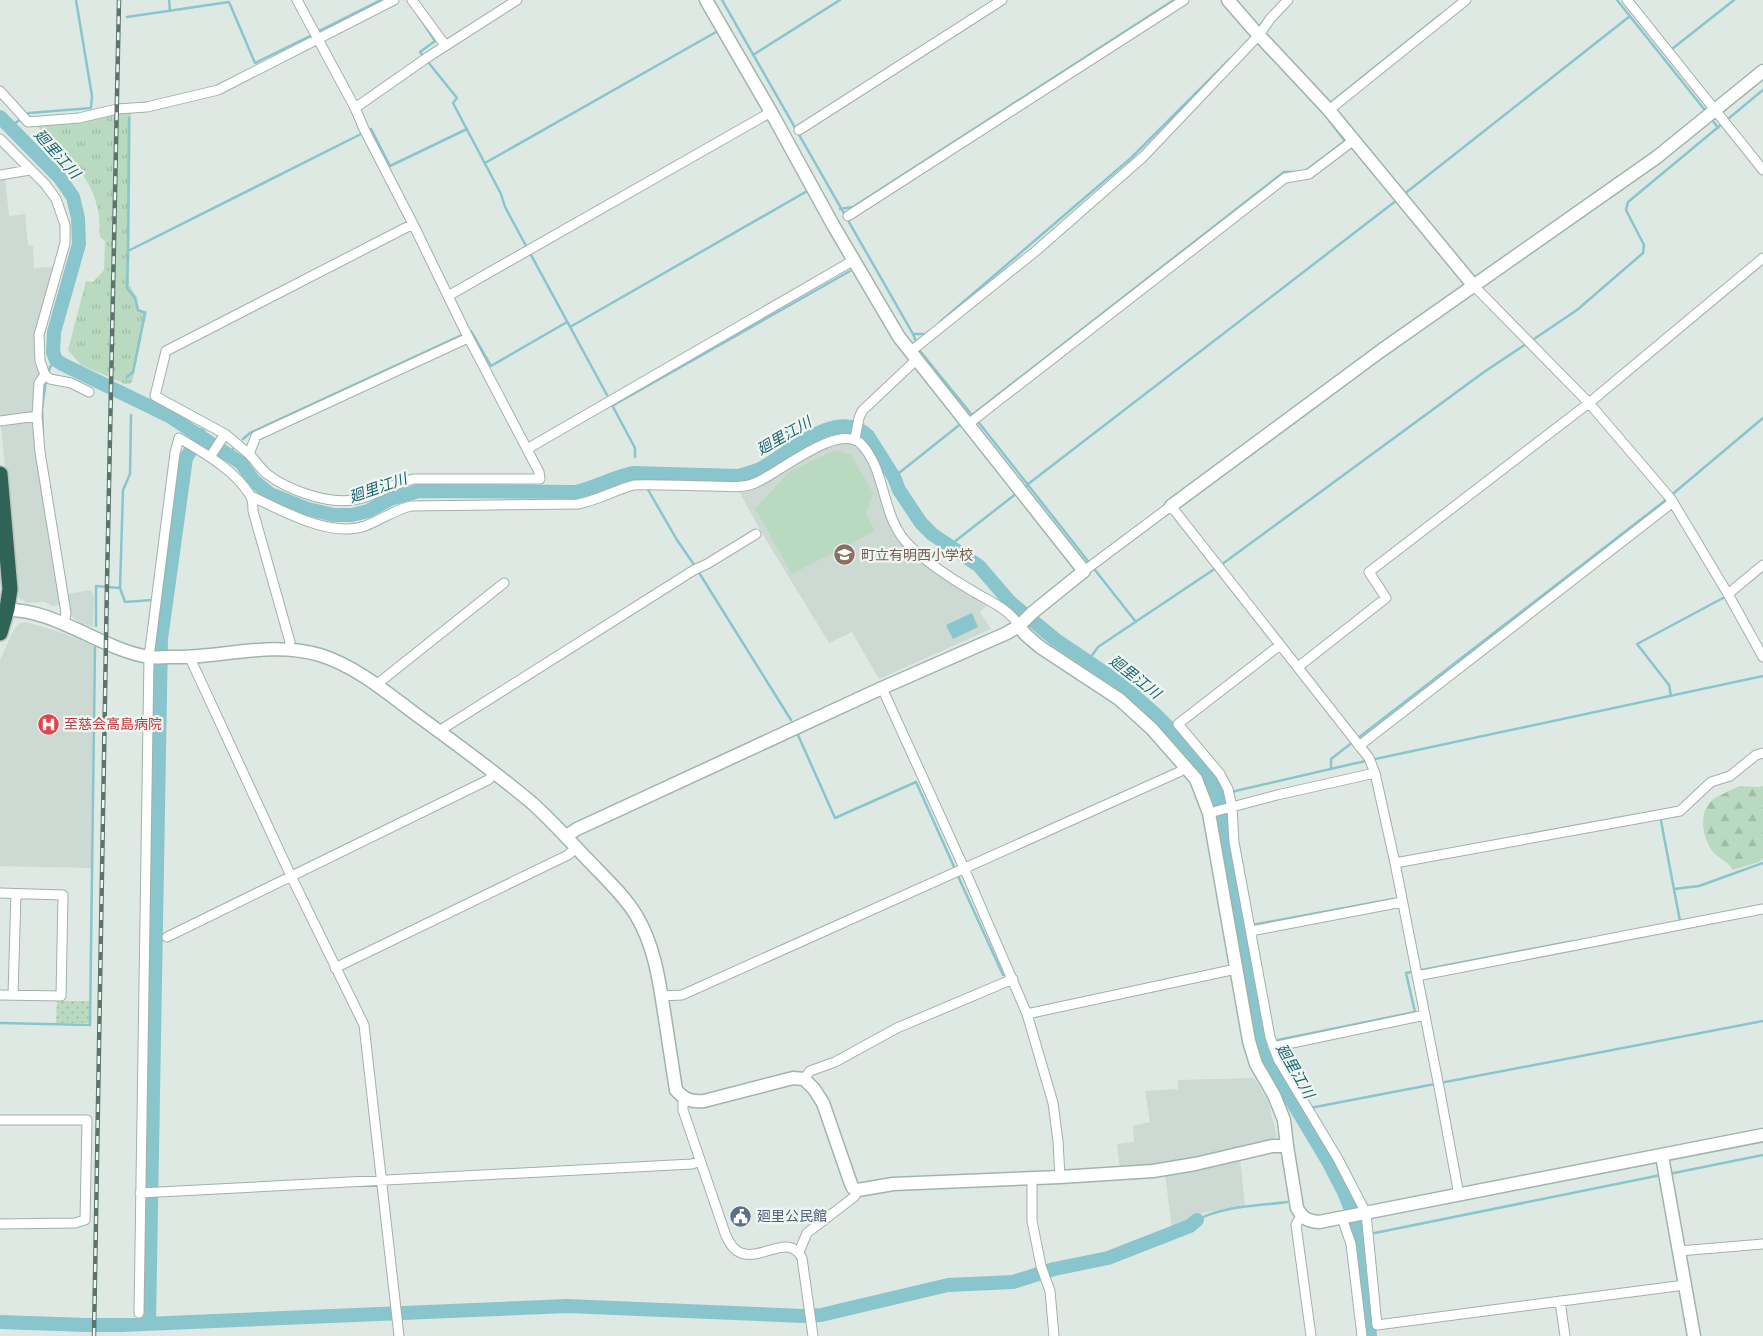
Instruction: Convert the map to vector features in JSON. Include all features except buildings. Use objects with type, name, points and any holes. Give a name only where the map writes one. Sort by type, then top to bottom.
[{"type":"highway","points":[[0,474],[10,589],[0,633]]},
{"type":"street","points":[[297,0],[355,108],[365,132],[413,224],[467,335],[539,472],[540,479],[414,479],[398,482],[357,500],[342,501],[320,498],[283,484],[266,473],[249,454],[225,434],[155,396],[166,351],[413,224]]},
{"type":"street","points":[[0,91],[28,122],[79,118],[117,110],[147,107],[211,92],[315,35],[394,0]]},
{"type":"street","points":[[412,0],[445,45]]},
{"type":"street","points":[[355,108],[425,58],[517,0]]},
{"type":"street","points":[[706,0],[899,337],[915,350],[1020,491],[1089,568]]},
{"type":"street","points":[[799,130],[1002,0]]},
{"type":"street","points":[[848,216],[1184,0]]},
{"type":"street","points":[[1228,0],[1256,33],[1327,108],[1473,285],[1589,403],[1670,499],[1728,594],[1763,657]]},
{"type":"street","points":[[855,439],[862,411],[915,350],[1037,250],[1143,157],[1288,0]]},
{"type":"street","points":[[1327,108],[1466,0]]},
{"type":"street","points":[[1627,0],[1763,170]]},
{"type":"street","points":[[566,836],[577,829],[882,688],[1007,633],[1171,506],[1473,285],[1717,114],[1763,71]]},
{"type":"street","points":[[448,296],[771,112]]},
{"type":"street","points":[[0,139],[45,184],[56,199],[65,225],[65,243],[39,335],[40,361],[47,377]]},
{"type":"street","points":[[969,421],[1285,178],[1310,174],[1354,140]]},
{"type":"street","points":[[0,175],[30,170]]},
{"type":"street","points":[[1298,667],[1386,598],[1370,572],[1589,403],[1763,258]]},
{"type":"street","points":[[527,449],[854,260]]},
{"type":"street","points":[[249,454],[256,436],[467,335]]},
{"type":"street","points":[[47,377],[71,383],[89,392]]},
{"type":"street","points":[[47,377],[39,383],[38,416],[41,461],[66,613],[64,624]]},
{"type":"street","points":[[0,421],[38,416]]},
{"type":"street","points":[[210,457],[225,434]]},
{"type":"street","points":[[139,1313],[149,657],[175,453],[179,438],[228,470],[251,496],[300,518],[330,528],[364,526],[399,509],[411,506],[578,504],[589,502],[621,488],[648,485],[747,486],[770,476],[796,458],[830,442],[848,437],[855,439],[872,458],[890,515],[897,531],[908,545],[928,561],[972,591],[995,603],[1015,618],[1021,624],[1025,634],[1040,647],[1119,699],[1152,729],[1196,779],[1211,812],[1249,1041],[1256,1064],[1274,1095],[1284,1120],[1287,1146],[1301,1216],[1311,1222],[1320,1222],[1763,1135]]},
{"type":"street","points":[[251,496],[253,511],[290,642],[289,648]]},
{"type":"street","points":[[1357,743],[1670,499]]},
{"type":"street","points":[[1171,506],[1369,758],[1374,770],[1395,863],[1459,1195]]},
{"type":"street","points":[[439,730],[697,568],[707,564],[756,534]]},
{"type":"street","points":[[1728,594],[1763,565]]},
{"type":"street","points":[[376,685],[504,583]]},
{"type":"street","points":[[4,609],[30,612],[64,624],[89,636],[149,657],[190,658],[250,650],[289,648],[320,655],[348,667],[376,685],[439,730],[533,804],[566,836],[617,891],[636,915],[649,942],[657,968],[676,1090],[683,1099],[692,1102],[793,1078],[804,1079],[814,1089],[823,1103],[853,1188],[858,1190],[893,1184],[1153,1171],[1195,1164],[1272,1146],[1287,1146]]},
{"type":"street","points":[[1280,645],[1178,724],[1220,774],[1228,792],[1234,842],[1274,1047],[1278,1059],[1338,1159],[1366,1213],[1377,1325],[1685,1285]]},
{"type":"street","points":[[190,658],[291,876],[364,1025],[399,1336]]},
{"type":"street","points":[[882,688],[959,870],[1013,980],[1027,1014],[1053,1103],[1060,1177]]},
{"type":"street","points":[[1395,863],[1680,811],[1711,782],[1730,776],[1756,755],[1763,753]]},
{"type":"street","points":[[661,996],[682,995],[1179,772],[1186,767]]},
{"type":"street","points":[[1211,812],[1374,770]]},
{"type":"street","points":[[167,937],[488,780],[495,773]]},
{"type":"street","points":[[335,968],[568,854],[576,848]]},
{"type":"street","points":[[0,893],[63,895],[61,996],[0,995]]},
{"type":"street","points":[[13,995],[16,894]]},
{"type":"street","points":[[1251,927],[1402,902]]},
{"type":"street","points":[[1417,973],[1763,909]]},
{"type":"street","points":[[1027,1014],[1236,969]]},
{"type":"street","points":[[804,1079],[810,1071],[835,1062],[897,1028],[1013,980]]},
{"type":"street","points":[[1274,1047],[1425,1015]]},
{"type":"street","points":[[683,1099],[683,1110],[726,1236],[732,1248],[742,1254],[754,1254],[784,1247],[794,1248],[799,1252],[802,1258],[813,1336]]},
{"type":"street","points":[[0,1120],[87,1120],[85,1220],[75,1223],[0,1224]]},
{"type":"street","points":[[1662,1156],[1694,1336]]},
{"type":"street","points":[[140,1194],[692,1164],[700,1161]]},
{"type":"street","points":[[1032,1178],[1032,1221],[1041,1266],[1050,1291],[1054,1336]]},
{"type":"street","points":[[799,1252],[807,1233],[854,1197],[858,1190]]},
{"type":"street","points":[[1301,1216],[1296,1225],[1311,1336]]},
{"type":"street","points":[[1342,1218],[1351,1244],[1362,1336]]},
{"type":"street","points":[[1679,1251],[1763,1244]]},
{"type":"street","points":[[1560,1301],[1565,1336]]},
{"type":"shaded area","points":[[0,177],[5,177],[9,216],[25,214],[28,245],[33,246],[34,268],[56,267],[36,334],[43,382],[40,415],[42,452],[66,594],[91,590],[94,597],[93,627],[81,624],[70,615],[62,604],[52,606],[45,602],[27,603],[19,598],[0,419]]},
{"type":"shaded area","name":"町立有明西小学校","points":[[844,441],[858,447],[869,460],[906,547],[924,564],[989,604],[980,612],[991,629],[879,679],[852,632],[829,643],[759,528],[739,491],[757,487],[797,461],[830,444]]},
{"type":"shaded area","name":"至慈会高島病院","points":[[26,622],[63,633],[94,646],[91,868],[0,866],[0,660],[14,629],[20,623]]},
{"type":"shaded area","points":[[1254,1078],[1268,1101],[1277,1137],[1239,1148],[1245,1206],[1201,1213],[1188,1224],[1172,1229],[1164,1166],[1120,1169],[1117,1144],[1134,1142],[1133,1126],[1150,1122],[1145,1091],[1178,1089],[1178,1080]]},
{"type":"green space","points":[[121,111],[131,113],[129,285],[137,297],[139,310],[147,311],[132,383],[125,384],[81,365],[68,350],[86,281],[93,282],[104,270],[105,241],[100,237],[98,210],[89,184],[64,152],[35,124]]},
{"type":"green space","points":[[835,450],[851,455],[873,493],[866,514],[875,531],[792,574],[755,509],[789,472]]},
{"type":"green space","points":[[1739,786],[1763,786],[1763,858],[1759,862],[1733,870],[1710,847],[1703,826],[1703,819],[1707,806],[1711,801]]},
{"type":"green space","points":[[57,1001],[89,1001],[89,1023],[56,1023]]},
{"type":"water","points":[[972,613],[978,627],[953,639],[946,625]]},
{"type":"waterway","points":[[25,115],[29,113],[91,108],[92,96],[76,0]]},
{"type":"waterway","points":[[169,0],[170,10]]},
{"type":"waterway","points":[[317,32],[381,0]]},
{"type":"waterway","points":[[722,0],[913,334],[920,351],[972,415],[1284,172],[1296,172]]},
{"type":"waterway","points":[[753,55],[840,0]]},
{"type":"waterway","points":[[840,209],[853,207],[1174,0]]},
{"type":"waterway","points":[[1617,0],[1704,109]]},
{"type":"waterway","points":[[1672,49],[1734,0]]},
{"type":"waterway","points":[[127,17],[229,2],[255,63],[312,35]]},
{"type":"waterway","points":[[418,15],[435,41],[420,52],[457,98],[453,103],[501,194],[505,207],[607,395]]},
{"type":"waterway","points":[[1329,104],[1440,15]]},
{"type":"waterway","points":[[1403,195],[1630,16]]},
{"type":"waterway","points":[[1257,29],[1266,18]]},
{"type":"waterway","points":[[485,163],[716,32]]},
{"type":"waterway","points":[[940,322],[1131,158],[1230,59]]},
{"type":"waterway","points":[[1531,341],[1577,310],[1643,253],[1644,245],[1626,210],[1628,202],[1763,90]]},
{"type":"waterway","name":"廻里江川","points":[[0,117],[60,178],[73,197],[78,218],[79,244],[54,332],[53,352],[56,360],[169,416],[241,463],[254,481],[270,494],[308,509],[334,515],[352,515],[368,511],[390,499],[419,491],[575,492],[634,473],[738,476],[760,469],[798,444],[828,429],[842,426],[856,428],[868,436],[894,477],[899,490],[921,523],[932,534],[979,566],[1010,602],[1056,640],[1120,683],[1155,714],[1174,733],[1205,772],[1218,795],[1261,1044],[1271,1066],[1329,1163],[1355,1219],[1360,1236],[1370,1336]]},
{"type":"waterway","points":[[128,251],[129,118]]},
{"type":"waterway","points":[[10,127],[21,119]]},
{"type":"waterway","points":[[1304,172],[1345,141],[1329,120]]},
{"type":"waterway","points":[[1713,121],[1718,128]]},
{"type":"waterway","points":[[368,130],[371,129],[390,166],[467,129]]},
{"type":"waterway","points":[[127,377],[133,372],[145,313],[138,310],[135,298],[127,288],[128,251],[363,133]]},
{"type":"waterway","points":[[570,327],[809,190]]},
{"type":"waterway","points":[[1023,488],[1397,200]]},
{"type":"waterway","points":[[612,406],[850,271]]},
{"type":"waterway","points":[[243,439],[250,433],[471,331],[491,366],[567,322]]},
{"type":"waterway","points":[[913,334],[926,334],[928,332]]},
{"type":"waterway","points":[[1221,565],[1484,372],[1526,344]]},
{"type":"waterway","points":[[48,375],[50,367],[56,360]]},
{"type":"waterway","points":[[43,434],[42,409],[46,380]]},
{"type":"waterway","points":[[612,405],[635,448],[635,457]]},
{"type":"waterway","points":[[131,415],[130,474],[123,490],[120,588],[125,602],[166,601]]},
{"type":"waterway","points":[[1331,769],[1331,759],[1662,503],[1763,418]]},
{"type":"waterway","points":[[976,419],[1136,622]]},
{"type":"waterway","points":[[894,477],[963,422]]},
{"type":"waterway","points":[[149,1323],[161,639],[186,458],[200,435]]},
{"type":"waterway","points":[[230,455],[233,449]]},
{"type":"waterway","points":[[647,473],[647,482]]},
{"type":"waterway","points":[[647,488],[677,540],[695,566]]},
{"type":"waterway","points":[[949,546],[1017,493]]},
{"type":"waterway","points":[[1088,661],[1098,647],[1216,568]]},
{"type":"waterway","points":[[698,571],[791,720]]},
{"type":"waterway","points":[[96,626],[96,586],[120,588]]},
{"type":"waterway","points":[[1671,696],[1669,685],[1637,644],[1723,598]]},
{"type":"waterway","points":[[0,1023],[90,1025],[95,647]]},
{"type":"waterway","points":[[1218,795],[1352,764],[1763,676]]},
{"type":"waterway","points":[[798,735],[835,818],[916,782],[955,869]]},
{"type":"waterway","points":[[1661,821],[1680,921],[1678,922]]},
{"type":"waterway","points":[[1674,889],[1699,886],[1763,863]]},
{"type":"waterway","points":[[957,874],[1003,975]]},
{"type":"waterway","points":[[1252,925],[1393,899]]},
{"type":"waterway","name":"廻里江川","points":[[1240,927],[1247,926]]},
{"type":"waterway","points":[[1278,1040],[1415,1012],[1406,973],[1574,941]]},
{"type":"waterway","points":[[1310,1108],[1763,1021]]},
{"type":"waterway","name":"廻里江川","points":[[1261,1044],[1266,1043]]},
{"type":"waterway","name":"廻里江川","points":[[1298,1111],[1305,1109]]},
{"type":"waterway","points":[[1669,1174],[1763,1155]]},
{"type":"waterway","points":[[1360,1236],[1661,1175]]},
{"type":"waterway","points":[[1197,1220],[1229,1209],[1287,1202]]},
{"type":"waterway","points":[[0,1322],[121,1325],[567,1306],[803,1316],[821,1315],[948,1285],[1013,1282],[1054,1269],[1108,1258],[1190,1226],[1197,1220]]},
{"type":"railway","points":[[94,1336],[119,0]]},
{"type":"place","name":"町立有明西小学校","points":[[845,555]]},
{"type":"place","name":"至慈会高島病院","points":[[48,724]]},
{"type":"place","name":"廻里公民館","points":[[741,1216]]}]
